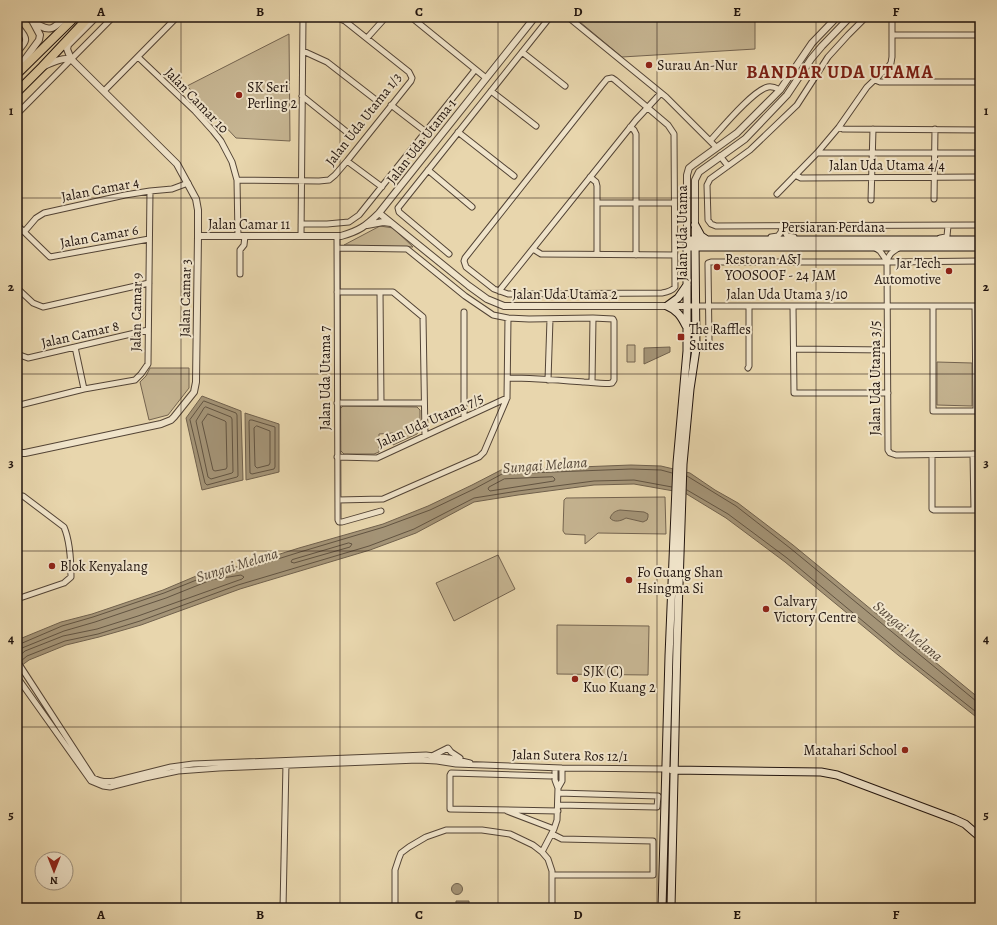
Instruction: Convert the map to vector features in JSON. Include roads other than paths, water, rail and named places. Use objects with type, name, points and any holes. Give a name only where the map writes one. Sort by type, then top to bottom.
[{"type":"highway","points":[[52,41],[71,17]]},
{"type":"highway","points":[[17,74],[75,17]]},
{"type":"highway","points":[[17,92],[81,25],[94,17]]},
{"type":"main road","points":[[695,225],[706,244],[695,262]]},
{"type":"main road","name":"Persiaran Perdana","points":[[706,244],[748,240],[980,240]]},
{"type":"main road","name":"Persiaran Perdana","points":[[687,244],[980,247]]},
{"type":"main road","name":"Jalan Uda Utama","points":[[680,463],[687,351],[687,244]]},
{"type":"main road","name":"Jalan Uda Utama","points":[[680,463],[696,349],[695,244]]},
{"type":"main road","points":[[687,286],[678,298],[667,306],[680,314],[687,330]]},
{"type":"main road","points":[[671,908],[678,637],[680,463]]},
{"type":"main road","points":[[662,908],[668,664],[679,496]]},
{"type":"main road","points":[[666,769],[821,772],[837,775],[954,819],[965,824],[980,837]]},
{"type":"street","points":[[28,17],[46,28],[52,28],[66,17]]},
{"type":"street","points":[[71,59],[67,49],[68,45],[94,17]]},
{"type":"street","points":[[17,114],[113,17]]},
{"type":"street","points":[[104,91],[176,17]]},
{"type":"street","points":[[301,236],[303,17]]},
{"type":"street","name":"Jalan Uda Utama 1/3","points":[[237,180],[329,180],[347,161],[409,84],[412,78],[409,72],[345,21],[336,17]]},
{"type":"street","points":[[367,38],[386,17]]},
{"type":"street","points":[[411,17],[486,78]]},
{"type":"street","name":"Jalan Uda Utama 1","points":[[301,236],[337,236],[348,234],[366,225],[379,213],[535,17]]},
{"type":"street","points":[[449,254],[399,212],[398,208],[550,17]]},
{"type":"street","points":[[568,17],[666,97],[716,147]]},
{"type":"street","name":"Jalan Uda Utama","points":[[687,244],[687,175],[689,168],[737,133],[780,90],[812,43],[838,17]]},
{"type":"street","name":"Jalan Uda Utama","points":[[695,244],[696,176],[704,167],[746,139],[787,95],[811,59],[850,17]]},
{"type":"street","points":[[866,17],[828,57],[797,105],[750,150],[710,179],[707,185],[708,220],[711,224],[716,226],[980,226]]},
{"type":"street","points":[[777,194],[839,127],[867,87],[891,63],[892,17]]},
{"type":"street","points":[[17,70],[40,40],[40,35],[34,22]]},
{"type":"street","points":[[17,25],[25,36],[25,44],[17,52]]},
{"type":"street","points":[[840,27],[848,35]]},
{"type":"street","points":[[892,35],[980,35]]},
{"type":"street","points":[[303,51],[327,62],[376,100]]},
{"type":"street","points":[[522,52],[565,86]]},
{"type":"street","name":"Jalan Camar 10","points":[[138,57],[194,111],[221,141],[232,162],[237,180],[238,236]]},
{"type":"street","points":[[42,67],[66,58],[71,59]]},
{"type":"street","name":"Jalan Camar 3","points":[[17,453],[25,453],[161,424],[171,420],[174,417],[194,392],[196,382],[198,236],[196,199],[177,164],[71,59]]},
{"type":"street","points":[[301,224],[349,222],[363,212],[475,70]]},
{"type":"street","points":[[612,78],[615,80],[647,107],[668,125],[674,134],[675,287],[672,290],[662,293],[508,294],[494,289],[466,267],[464,258],[608,79],[612,78]]},
{"type":"street","points":[[875,80],[880,82],[980,82]]},
{"type":"street","points":[[710,141],[744,104],[763,89],[770,86],[780,90]]},
{"type":"street","points":[[491,91],[536,126]]},
{"type":"street","points":[[499,291],[630,127],[661,93]]},
{"type":"street","points":[[302,96],[348,133]]},
{"type":"street","points":[[391,105],[426,132]]},
{"type":"street","points":[[630,127],[636,134],[636,255]]},
{"type":"street","points":[[839,127],[843,129],[980,130]]},
{"type":"street","points":[[872,200],[873,129]]},
{"type":"street","points":[[934,199],[935,130]]},
{"type":"street","points":[[458,132],[514,176]]},
{"type":"street","points":[[817,152],[980,152]]},
{"type":"street","points":[[720,156],[728,166]]},
{"type":"street","points":[[347,161],[382,187]]},
{"type":"street","points":[[428,170],[472,207]]},
{"type":"street","name":"Jalan Uda Utama 4/4","points":[[795,175],[801,178],[980,177]]},
{"type":"street","points":[[590,177],[596,182],[597,186],[597,254]]},
{"type":"street","name":"Jalan Camar 4","points":[[24,232],[36,218],[44,213],[125,195],[172,188],[188,183]]},
{"type":"street","name":"Jalan Camar 9","points":[[17,404],[20,405],[84,389],[135,380],[148,364],[150,191]]},
{"type":"street","points":[[390,200],[387,212],[392,224]]},
{"type":"street","points":[[597,203],[674,203]]},
{"type":"street","name":"Jalan Uda Utama 2","points":[[379,213],[469,286],[487,299],[504,306],[687,306]]},
{"type":"street","points":[[366,225],[383,222],[392,224]]},
{"type":"street","name":"Jalan Camar 6","points":[[17,225],[50,257],[149,239]]},
{"type":"street","points":[[748,240],[760,237],[778,236],[780,235],[782,226]]},
{"type":"street","points":[[782,226],[786,236],[788,237],[813,237],[820,240]]},
{"type":"street","points":[[929,240],[946,237],[948,226]]},
{"type":"street","name":"Jalan Camar 11","points":[[198,236],[301,236]]},
{"type":"street","points":[[240,274],[240,250],[244,245],[245,236]]},
{"type":"street","name":"Jalan Uda Utama 7","points":[[337,236],[338,520],[339,522],[342,522],[381,511]]},
{"type":"street","points":[[873,247],[880,251],[887,262]]},
{"type":"street","points":[[887,262],[889,255],[901,247]]},
{"type":"street","points":[[337,248],[407,249],[465,296],[493,315],[508,318],[613,319],[614,380],[612,383],[607,384],[529,378],[508,378]]},
{"type":"street","points":[[533,249],[541,254],[675,255]]},
{"type":"street","points":[[709,340],[708,263],[711,262],[980,261]]},
{"type":"street","name":"Jalan Uda Utama 3/5","points":[[887,262],[888,450],[890,453],[896,455],[980,454]]},
{"type":"street","points":[[17,288],[33,303],[43,307],[149,283]]},
{"type":"street","points":[[337,292],[393,292],[423,317],[425,436]]},
{"type":"street","points":[[380,292],[381,403]]},
{"type":"street","name":"Jalan Uda Utama 3/10","points":[[687,306],[978,306]]},
{"type":"street","points":[[748,368],[749,306]]},
{"type":"street","points":[[793,306],[794,393],[888,392]]},
{"type":"street","points":[[933,306],[933,411],[978,411],[978,306]]},
{"type":"street","points":[[464,312],[464,418]]},
{"type":"street","points":[[338,500],[383,499],[479,458],[484,452],[507,398],[508,318]]},
{"type":"street","points":[[592,382],[593,318]]},
{"type":"street","points":[[548,380],[550,319]]},
{"type":"street","name":"Jalan Camar 8","points":[[17,354],[28,358],[148,330]]},
{"type":"street","points":[[75,347],[84,389]]},
{"type":"street","points":[[794,349],[887,350]]},
{"type":"street","name":"Jalan Uda Utama 7/5","points":[[338,457],[377,458],[507,398]]},
{"type":"street","points":[[338,403],[424,403]]},
{"type":"street","points":[[932,454],[932,509],[977,510],[973,454]]},
{"type":"street","points":[[17,496],[23,496],[64,527],[67,533],[70,552],[71,572],[71,577],[64,583],[17,600]]},
{"type":"street","points":[[17,661],[94,778],[99,781],[115,781],[171,767],[193,764],[418,760],[449,761]]},
{"type":"street","points":[[18,678],[91,781],[103,786],[117,786],[178,771],[286,763]]},
{"type":"street","points":[[341,761],[433,755],[448,748],[451,752],[464,761]]},
{"type":"street","points":[[433,755],[449,761]]},
{"type":"street","name":"Jalan Sutera Ros 12/1","points":[[449,761],[474,764],[555,768],[666,769]]},
{"type":"street","name":"Jalan Sutera Ros 12/1","points":[[449,761],[464,761],[474,764]]},
{"type":"street","points":[[284,908],[286,763]]},
{"type":"street","points":[[542,852],[558,820],[558,791],[555,780],[555,768]]},
{"type":"street","points":[[558,791],[562,781],[562,768]]},
{"type":"street","name":"Jalan Sutera Ros 12/1","points":[[502,810],[450,809],[451,773],[551,776]]},
{"type":"street","points":[[502,810],[658,807],[658,796],[558,791]]},
{"type":"street","points":[[502,810],[553,832],[562,839],[653,841],[653,875],[552,874]]},
{"type":"street","points":[[395,908],[395,870],[401,853],[426,837],[446,830],[482,830],[510,834],[533,845],[548,859],[552,874],[552,908],[568,908]]},
{"type":"water","points":[[670,347],[670,352],[644,364],[644,348]]},
{"type":"water","points":[[202,396],[241,411],[243,480],[202,490],[186,418]]},
{"type":"water","points":[[245,413],[279,424],[279,472],[246,480]]},
{"type":"water","points":[[631,465],[661,466],[690,473],[738,503],[793,545],[980,699],[980,720],[785,562],[726,518],[685,493],[634,484],[594,485],[474,502],[416,533],[370,550],[240,589],[141,625],[66,645],[29,660],[17,669],[17,641],[22,638],[61,622],[92,614],[163,590],[208,571],[242,566],[383,524],[428,506],[501,470]]},
{"type":"water","points":[[620,510],[644,512],[648,514],[648,517],[647,520],[643,522],[626,518],[616,521],[610,518],[614,512]]},
{"type":"water","points":[[455,884],[459,884],[461,885],[461,893],[455,894],[452,891],[452,887]]},
{"type":"water","points":[[456,901],[469,901],[469,908],[456,908]]},
{"type":"place","name":"Surau An-Nur","points":[[649,65]]},
{"type":"place","name":"SK Seri Perling 2","points":[[239,95]]},
{"type":"place","name":"Restoran A&J YOOSOOF - 24 JAM","points":[[717,267]]},
{"type":"place","name":"Jar Tech Automotive","points":[[949,271]]},
{"type":"place","name":"The Raffles Suites","points":[[681,337]]},
{"type":"place","name":"Blok Kenyalang","points":[[52,566]]},
{"type":"place","name":"Fo Guang Shan Hsingma Si","points":[[629,580]]},
{"type":"place","name":"Calvary Victory Centre","points":[[766,609]]},
{"type":"place","name":"SJK (C) Kuo Kuang 2","points":[[575,679]]},
{"type":"place","name":"Matahari School","points":[[905,750]]},
{"type":"district","name":"BANDAR UDA UTAMA","points":[[840,72]]},
{"type":"water label","name":"Sungai Melana","points":[[545,465]]},
{"type":"water label","name":"Sungai Melana","points":[[237,565]]},
{"type":"water label","name":"Sungai Melana","points":[[908,631]]}]
